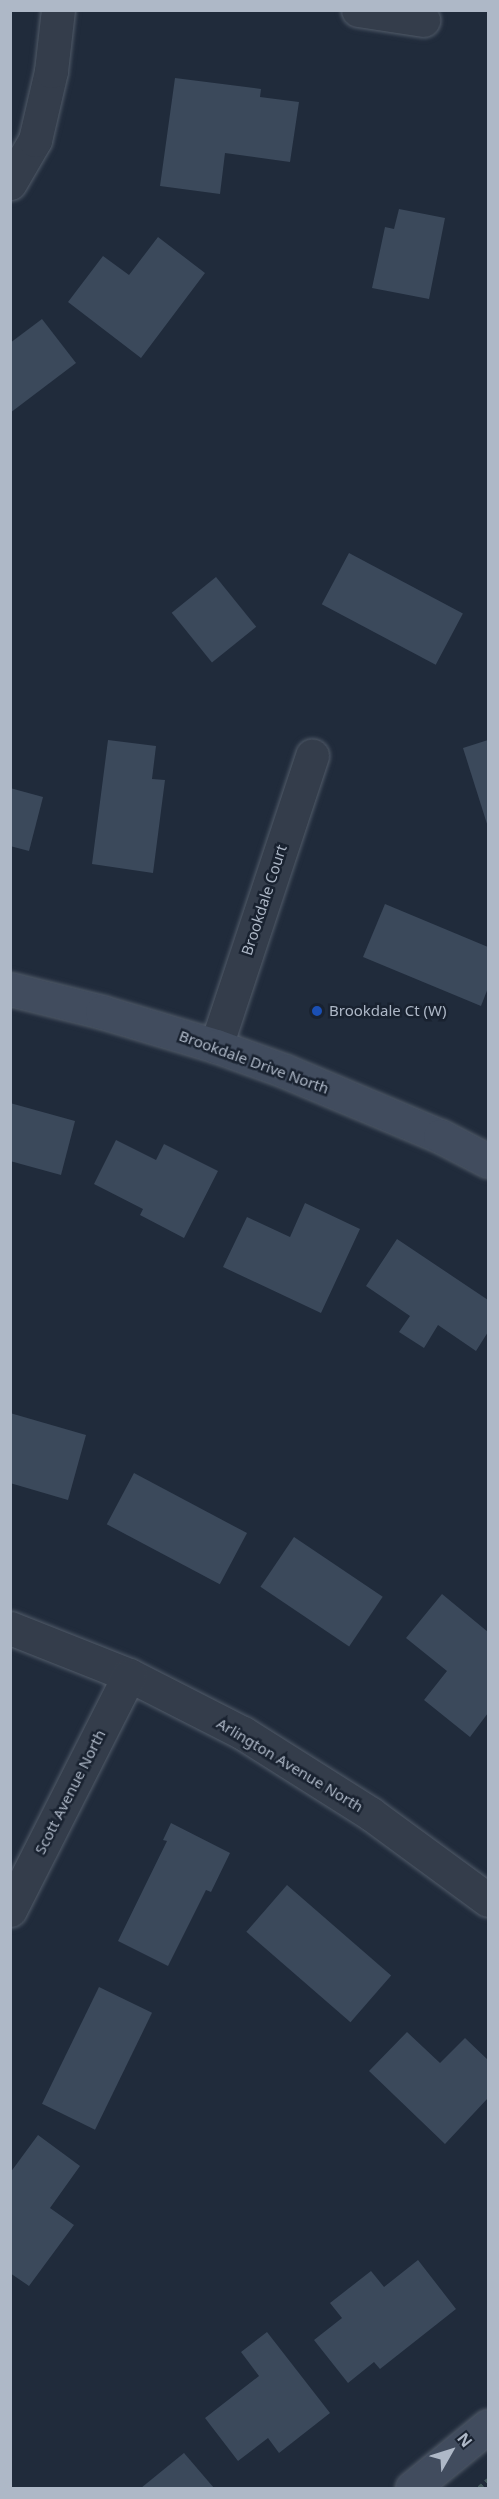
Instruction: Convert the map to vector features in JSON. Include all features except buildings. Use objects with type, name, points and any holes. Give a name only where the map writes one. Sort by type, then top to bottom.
[{"type":"street","points":[[10,183],[35,140],[51,71],[57,10]]},
{"type":"street","points":[[358,10],[423,20]]},
{"type":"street","name":"Brookdale Court","points":[[216,1046],[312,755]]},
{"type":"street","name":"Brookdale Drive North","points":[[10,989],[102,1012],[216,1046],[285,1071],[440,1136],[489,1161]]},
{"type":"street","name":"Arlington Avenue North","points":[[10,1628],[129,1675],[243,1733],[371,1814],[489,1900]]},
{"type":"street","name":"Scott Avenue North","points":[[10,1910],[129,1675]]},
{"type":"street","points":[[412,2488],[489,2426]]},
{"type":"path","points":[[478,2488],[489,2480]]},
{"type":"place","name":"Brookdale Ct (W)","points":[[317,1011]]}]
